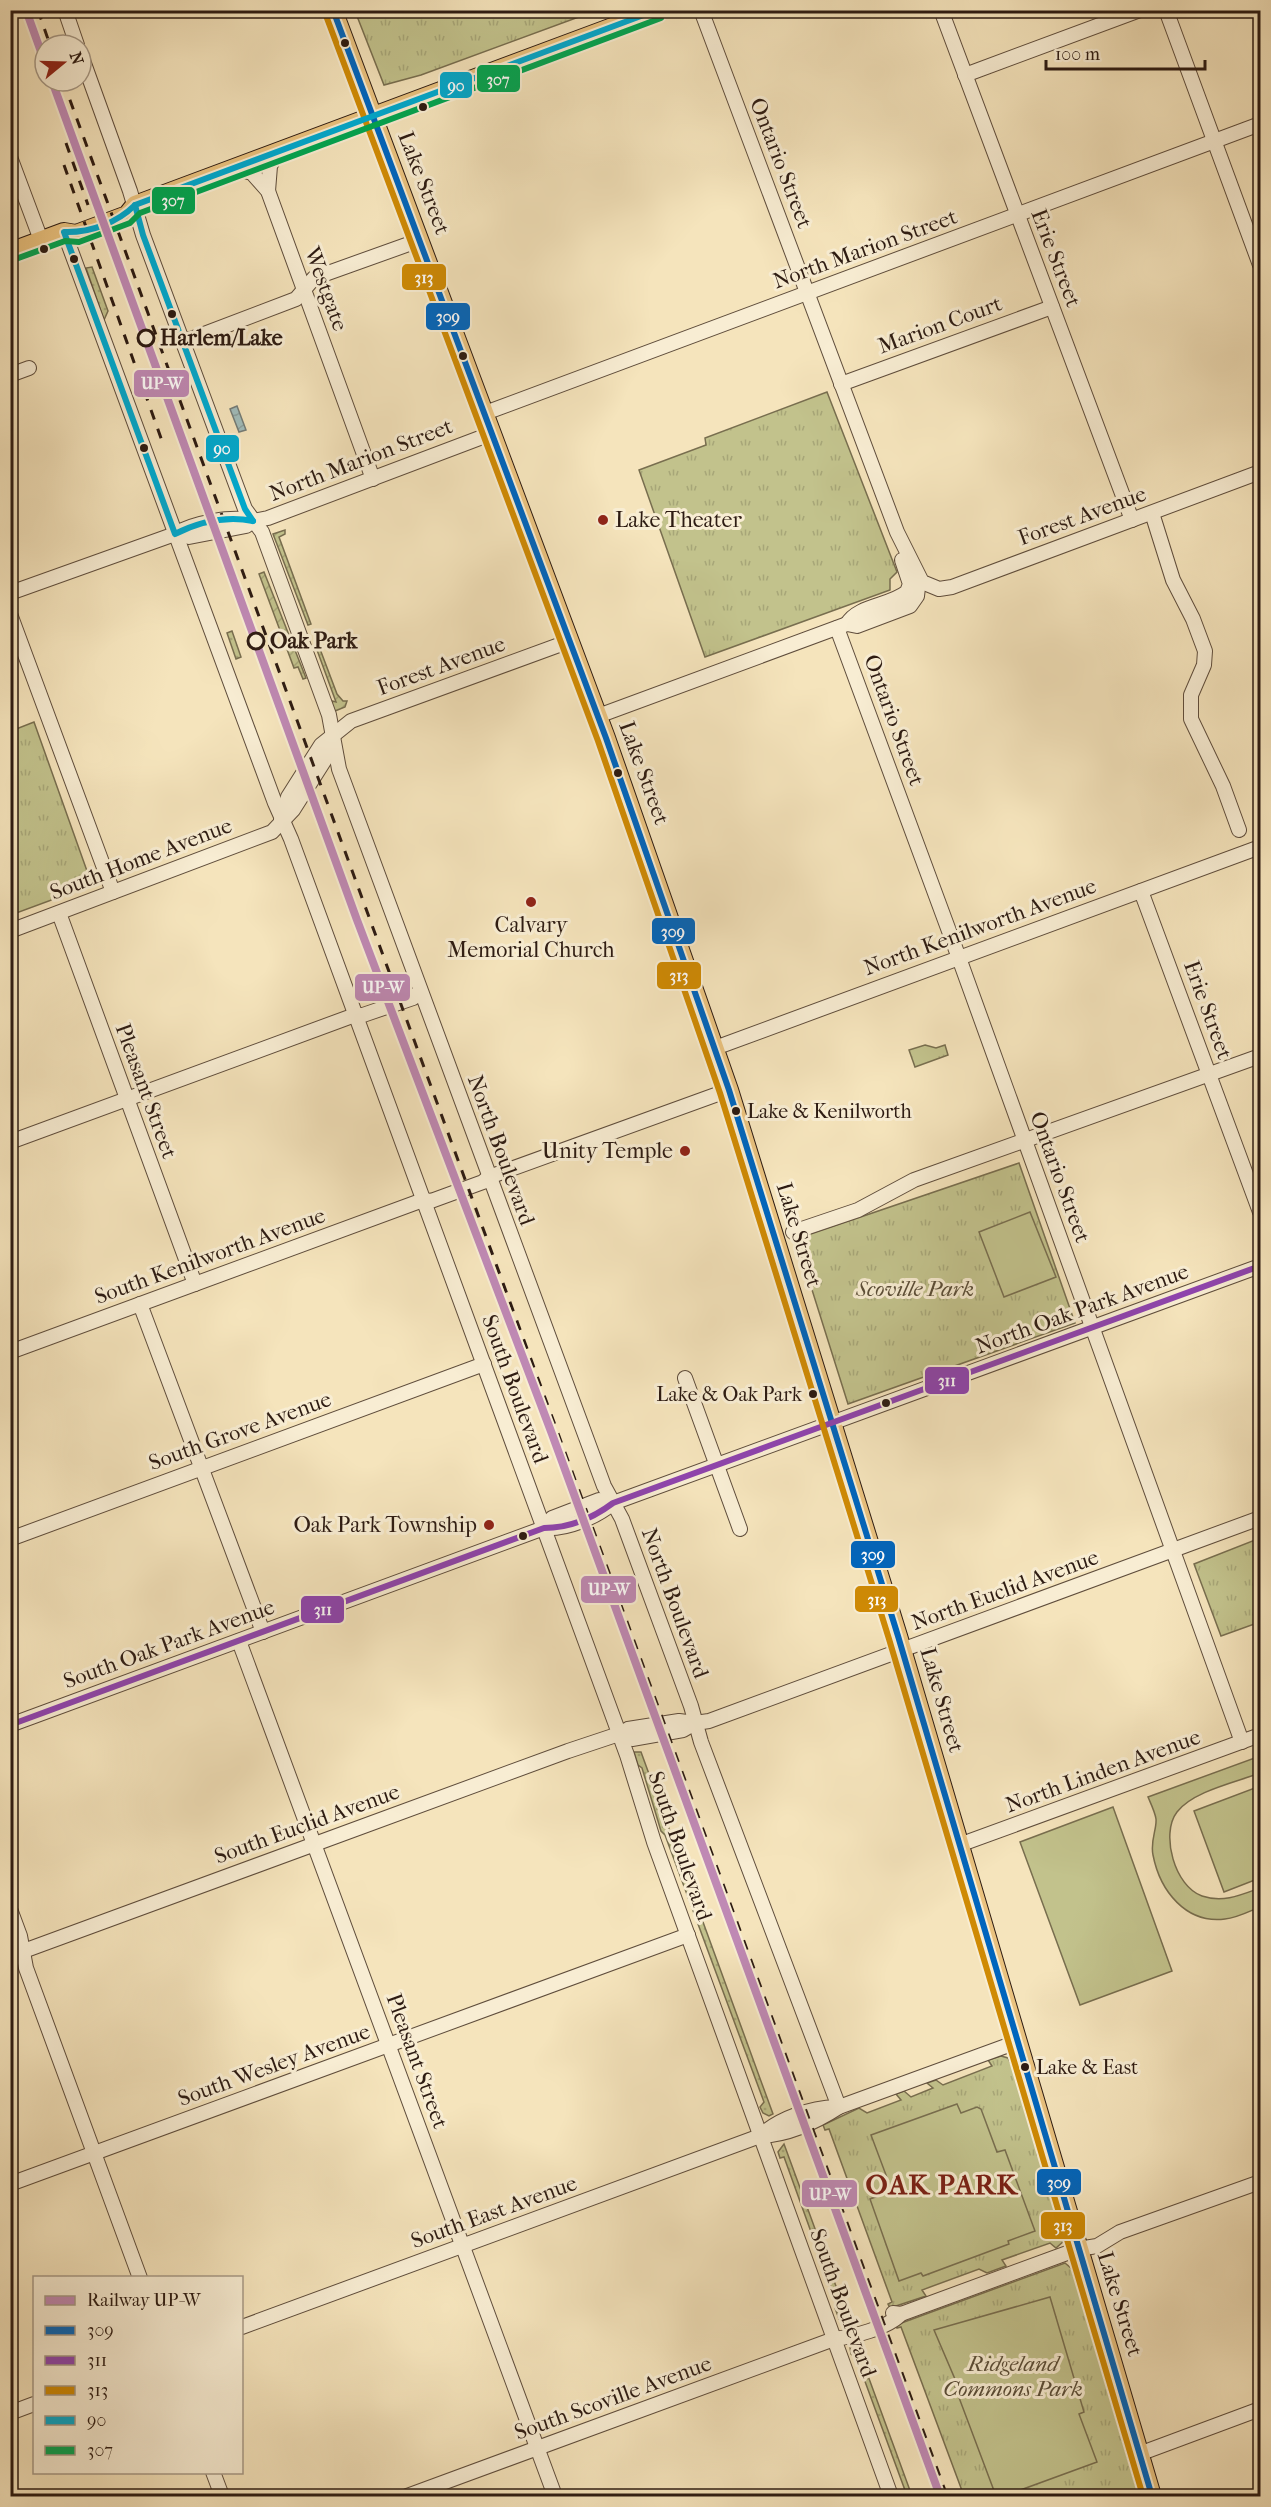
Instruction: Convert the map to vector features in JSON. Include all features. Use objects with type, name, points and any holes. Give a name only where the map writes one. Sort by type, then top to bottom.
[{"type":"main road","name":"Lake Street","points":[[333,10],[598,716],[729,1090],[902,1650],[1152,2496]]},
{"type":"main road","points":[[10,252],[64,232],[76,234],[117,219],[127,215],[135,205],[658,10]]},
{"type":"street","points":[[65,10],[73,33]]},
{"type":"street","name":"Ontario Street","points":[[701,10],[897,532],[909,553],[914,575]]},
{"type":"street","name":"Erie Street","points":[[941,10],[1132,520]]},
{"type":"street","points":[[965,75],[1140,10]]},
{"type":"street","points":[[1166,10],[1260,265]]},
{"type":"street","name":"North Boulevard","points":[[93,88],[135,205],[143,235],[244,509],[262,532],[328,715],[337,764],[420,991],[604,1486],[622,1519],[695,1723],[839,2107]]},
{"type":"street","name":"North Marion Street","points":[[485,413],[1260,124]]},
{"type":"street","name":"Westgate","points":[[268,191],[270,166],[278,152]]},
{"type":"street","points":[[10,157],[41,240]]},
{"type":"street","name":"Westgate","points":[[236,168],[252,173],[268,191],[373,479]]},
{"type":"street","name":"South Boulevard","points":[[64,232],[281,820],[291,839],[544,1528],[619,1734],[654,1842],[891,2496]]},
{"type":"street","points":[[183,342],[296,299],[314,279],[420,240]]},
{"type":"street","name":"Marion Court","points":[[841,384],[1052,306]]},
{"type":"street","points":[[10,375],[29,368]]},
{"type":"street","name":"North Marion Street","points":[[10,593],[164,536],[175,534],[185,528],[241,517],[253,521],[284,513],[492,433]]},
{"type":"street","name":"Forest Avenue","points":[[914,575],[922,582],[939,589],[952,587],[1260,472]]},
{"type":"street","points":[[1152,513],[1173,580],[1193,619],[1205,651],[1204,665],[1191,695],[1191,719],[1223,786],[1239,830]]},
{"type":"street","points":[[598,716],[842,626],[852,616],[914,602],[917,597],[914,575]]},
{"type":"street","points":[[10,614],[112,892]]},
{"type":"street","name":"Ontario Street","points":[[842,626],[1091,1328],[1242,1742]]},
{"type":"street","name":"Forest Avenue","points":[[332,737],[351,721],[570,641]]},
{"type":"street","name":"South Home Avenue","points":[[10,931],[272,832],[293,810],[326,758],[332,737]]},
{"type":"street","name":"North Kenilworth Avenue","points":[[715,1048],[1260,847]]},
{"type":"street","name":"Erie Street","points":[[1141,891],[1260,1212]]},
{"type":"street","name":"Pleasant Street","points":[[59,913],[195,1284]]},
{"type":"street","points":[[10,1142],[355,1015],[361,1007],[399,993],[409,990],[420,991]]},
{"type":"street","points":[[793,1232],[858,1210],[914,1180],[1260,1056]]},
{"type":"street","points":[[423,1200],[432,1201],[483,1182],[489,1177],[729,1090]]},
{"type":"street","name":"South Kenilworth Avenue","points":[[10,1352],[423,1200]]},
{"type":"street","name":"North Oak Park Avenue","points":[[544,1528],[556,1529],[602,1512],[613,1503],[1260,1266]]},
{"type":"street","points":[[140,1304],[263,1632]]},
{"type":"street","name":"South Grove Avenue","points":[[10,1539],[484,1364]]},
{"type":"street","points":[[685,1378],[740,1529]]},
{"type":"street","name":"North Euclid Avenue","points":[[619,1734],[632,1739],[683,1731],[695,1723],[709,1721],[1260,1518]]},
{"type":"street","name":"South Oak Park Avenue","points":[[10,1725],[544,1528]]},
{"type":"street","name":"Pleasant Street","points":[[239,1641],[555,2496]]},
{"type":"street","name":"South Euclid Avenue","points":[[16,1954],[619,1734]]},
{"type":"street","name":"North Linden Avenue","points":[[959,1845],[1260,1735]]},
{"type":"street","points":[[10,1909],[21,1936],[16,1954],[26,1968],[140,2276]]},
{"type":"street","name":"South Wesley Avenue","points":[[10,2184],[688,1935]]},
{"type":"street","name":"South East Avenue","points":[[243,2327],[760,2136],[777,2135],[823,2117],[839,2107],[1017,2042]]},
{"type":"street","name":"South Scoville Avenue","points":[[406,2496],[834,2339],[849,2337],[895,2320],[901,2314],[1078,2249],[1096,2246],[1120,2232],[1260,2182]]},
{"type":"street","points":[[10,2413],[33,2404]]},
{"type":"street","points":[[1139,2454],[1260,2409]]},
{"type":"street","points":[[214,2474],[222,2496]]},
{"type":"green space","points":[[355,11],[595,11],[421,75],[384,85]]},
{"type":"green space","points":[[92,267],[108,311],[104,320],[86,268]]},
{"type":"green space","points":[[827,392],[897,572],[890,579],[890,590],[705,657],[639,470],[706,445],[705,438]]},
{"type":"green space","points":[[285,530],[285,534],[279,537],[311,624],[308,625],[273,534]]},
{"type":"green space","points":[[264,572],[306,678],[303,679],[298,667],[294,668],[259,574]]},
{"type":"green space","points":[[232,631],[241,657],[236,659],[227,633]]},
{"type":"green space","points":[[320,649],[337,694],[343,701],[347,701],[345,707],[335,711],[328,700],[336,702],[317,650]]},
{"type":"green space","points":[[34,722],[92,885],[11,915],[11,731]]},
{"type":"green space","points":[[925,1045],[936,1048],[945,1045],[948,1055],[915,1067],[909,1050]]},
{"type":"green space","name":"Scoville Park","points":[[1019,1163],[1075,1323],[848,1404],[796,1239]]},
{"type":"green space","points":[[1030,1212],[1056,1277],[1004,1297],[979,1232]]},
{"type":"green space","points":[[1260,1538],[1260,1622],[1221,1636],[1194,1564]]},
{"type":"green space","points":[[634,1752],[641,1752],[773,2114],[769,2116],[763,2113],[760,2107],[764,2102],[665,1835],[661,1831],[642,1768],[638,1765]]},
{"type":"green space","points":[[1260,1756],[1260,1773],[1193,1798],[1177,1812],[1172,1822],[1170,1846],[1173,1859],[1184,1882],[1192,1891],[1217,1899],[1260,1888],[1260,1907],[1230,1918],[1211,1919],[1198,1916],[1177,1902],[1162,1881],[1153,1855],[1152,1845],[1156,1819],[1148,1797]]},
{"type":"green space","points":[[1260,1786],[1260,1878],[1224,1892],[1194,1811]]},
{"type":"green space","points":[[1113,1807],[1172,1971],[1080,2005],[1020,1842]]},
{"type":"green space","name":"Ridgeland Commons Park","points":[[1001,2056],[1008,2058],[1012,2066],[1056,2213],[1063,2226],[1065,2240],[1056,2248],[1050,2243],[1002,2260],[1006,2266],[987,2273],[979,2269],[922,2290],[926,2296],[890,2308],[888,2304],[892,2302],[829,2129],[825,2130],[823,2125],[859,2108],[867,2113],[901,2100],[896,2094],[904,2091],[911,2097],[933,2088],[927,2083],[936,2080],[943,2085],[992,2066],[988,2060]]},
{"type":"green space","points":[[957,2104],[961,2113],[977,2107],[981,2109],[997,2152],[1005,2150],[1035,2231],[1008,2241],[1009,2244],[923,2276],[921,2273],[899,2281],[870,2199],[892,2191],[871,2135]]},
{"type":"green space","points":[[784,2144],[848,2319],[839,2319],[835,2308],[837,2304],[784,2157],[780,2158],[778,2152]]},
{"type":"green space","name":"Ridgeland Commons Park","points":[[1065,2263],[1072,2269],[1139,2496],[964,2496],[901,2327],[897,2328],[896,2325]]},
{"type":"green space","points":[[1050,2297],[1084,2412],[1079,2414],[1097,2462],[1004,2496],[996,2496],[955,2387],[960,2385],[955,2379],[934,2330]]},
{"type":"green space","points":[[856,2343],[912,2496],[904,2496],[906,2493],[856,2357],[851,2354],[850,2347]]},
{"type":"water","points":[[237,406],[246,430],[239,432],[230,409]]},
{"type":"railway","points":[[38,10],[46,33]]},
{"type":"railway","points":[[67,93],[947,2496]]},
{"type":"railway","points":[[66,143],[88,205]]},
{"type":"railway","points":[[64,165],[162,441]]},
{"type":"rail line","name":"UP-W","points":[[26,10],[34,33]]},
{"type":"rail line","name":"UP-W","points":[[56,93],[357,920],[552,1434],[940,2496]]},
{"type":"transit line","name":"309","points":[[333,10],[606,738],[729,1090],[898,1636],[1152,2496]]},
{"type":"transit line","name":"90","points":[[253,521],[233,519],[213,521],[175,534],[64,232],[84,231],[102,226],[120,217],[135,205],[657,10]]},
{"type":"transit line","name":"313","points":[[325,13],[598,741],[720,1093],[889,1639],[1143,2496]]},
{"type":"transit line","name":"307","points":[[13,260],[65,241],[79,242],[130,223],[140,213],[661,18]]},
{"type":"transit line","name":"90","points":[[135,205],[143,235],[245,509],[253,521]]},
{"type":"transit line","name":"311","points":[[10,1725],[544,1528],[554,1528],[581,1521],[613,1503],[1260,1266]]},
{"type":"place","name":"Harlem/Lake","points":[[146,338]]},
{"type":"place","name":"Lake Theater","points":[[603,520]]},
{"type":"place","name":"Oak Park","points":[[256,641]]},
{"type":"place","name":"Calvary Memorial Church","points":[[531,902]]},
{"type":"place","name":"Lake & Kenilworth","points":[[736,1111]]},
{"type":"place","name":"Unity Temple","points":[[685,1151]]},
{"type":"place","name":"Lake & Oak Park","points":[[813,1394]]},
{"type":"place","name":"Oak Park Township","points":[[489,1525]]},
{"type":"place","name":"Lake & East","points":[[1025,2067]]},
{"type":"district","name":"OAK PARK","points":[[942,2184]]}]
